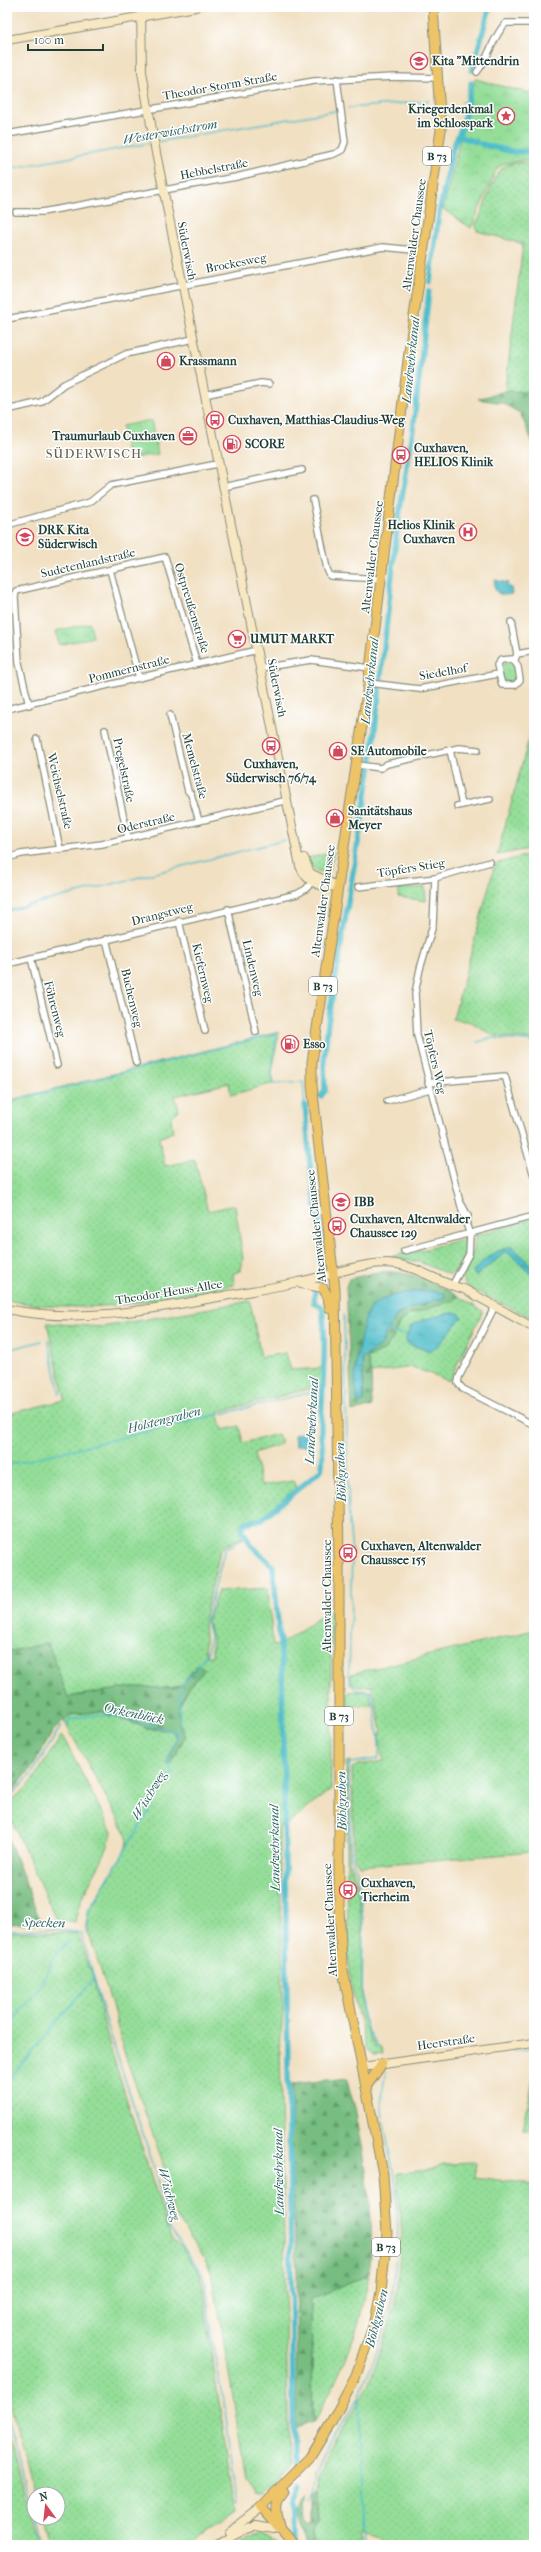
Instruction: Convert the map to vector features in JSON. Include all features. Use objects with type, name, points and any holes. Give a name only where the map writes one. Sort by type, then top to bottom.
[{"type":"main road","name":"B 73","points":[[433,7],[438,78]]},
{"type":"main road","name":"Altenwalder Chaussee","points":[[261,2507],[310,2457],[332,2423],[355,2378],[368,2343],[381,2292],[387,2233],[386,2203],[366,2087],[342,1965],[339,1908],[339,1563],[334,1274],[312,1085],[315,1032],[357,765],[372,683],[370,668],[381,579],[423,252],[441,130],[438,78]]},
{"type":"main road","name":"Altenwalder Chaussee","points":[[323,1288],[330,1302],[336,1340]]},
{"type":"main road","points":[[366,2087],[382,2064]]},
{"type":"main road","points":[[281,2529],[276,2512],[277,2500],[301,2474],[310,2457]]},
{"type":"main road","points":[[261,2507],[295,2545]]},
{"type":"street","name":"Süderwisch","points":[[141,7],[142,72],[154,143],[192,339],[288,800],[300,866],[307,879],[314,880]]},
{"type":"street","points":[[7,40],[196,7]]},
{"type":"street","points":[[477,72],[487,59],[497,35],[506,23],[534,22]]},
{"type":"street","name":"Theodor-Storm-Straße","points":[[7,134],[289,85],[337,79],[438,78]]},
{"type":"street","name":"Hebbelstraße","points":[[16,212],[42,212],[163,190],[278,168],[342,150],[345,142],[337,79]]},
{"type":"street","name":"Brockesweg","points":[[7,319],[383,247],[423,252]]},
{"type":"street","points":[[7,410],[41,402],[64,384],[126,354],[192,339]]},
{"type":"street","points":[[204,395],[261,383],[269,384]]},
{"type":"street","points":[[7,525],[90,502],[111,485],[218,464]]},
{"type":"street","points":[[223,487],[302,470]]},
{"type":"street","points":[[313,500],[327,569],[330,576],[381,579]]},
{"type":"street","name":"Sudetenlandstraße","points":[[29,705],[20,663],[15,597],[16,591],[165,557]]},
{"type":"street","name":"Ostpreußenstraße","points":[[165,557],[197,664]]},
{"type":"street","points":[[110,570],[139,678]]},
{"type":"street","points":[[511,622],[516,657],[520,676],[517,683],[502,685],[498,674],[498,662],[516,657],[534,651]]},
{"type":"street","name":"Pommernstraße","points":[[7,709],[257,650]]},
{"type":"street","points":[[260,668],[311,660],[370,668]]},
{"type":"street","name":"Siedelhof","points":[[372,683],[419,689],[498,674]]},
{"type":"street","name":"Memelstraße","points":[[170,715],[188,791],[191,794],[199,821]]},
{"type":"street","name":"Pregelstraße","points":[[105,730],[128,838]]},
{"type":"street","name":"Weichselstraße","points":[[37,738],[60,849]]},
{"type":"street","points":[[357,765],[374,767],[450,750],[478,750]]},
{"type":"street","points":[[450,750],[460,806],[490,799]]},
{"type":"street","name":"Oderstraße","points":[[7,858],[60,849],[92,846],[288,800]]},
{"type":"street","name":"Töpfers Stieg","points":[[358,887],[435,878],[490,862]]},
{"type":"street","name":"Töpfers Weg","points":[[435,878],[433,926],[420,969],[415,994],[417,1035],[428,1083],[461,1202],[466,1208],[470,1235],[469,1254],[452,1286]]},
{"type":"street","points":[[314,880],[326,887],[338,886]]},
{"type":"street","name":"Drangstweg","points":[[7,964],[228,909],[297,894],[314,880]]},
{"type":"street","name":"Lindenweg","points":[[228,909],[256,1032]]},
{"type":"street","name":"Kiefernweg","points":[[179,921],[205,1031]]},
{"type":"street","name":"Buchenweg","points":[[106,939],[136,1062]]},
{"type":"street","name":"Föhrenweg","points":[[31,958],[57,1065]]},
{"type":"street","points":[[428,1083],[505,1076],[534,1176]]},
{"type":"street","points":[[387,1101],[430,1089]]},
{"type":"street","points":[[404,1251],[470,1235],[534,1216]]},
{"type":"street","name":"Theodor-Heuss-Allee","points":[[7,1309],[55,1315],[96,1315],[185,1304],[296,1283],[388,1263],[415,1269],[452,1286],[464,1289],[494,1308],[534,1328]]},
{"type":"street","points":[[296,1283],[323,1288]]},
{"type":"street","points":[[494,1308],[459,1377],[459,1384],[463,1389],[534,1425]]},
{"type":"street","name":"Heerstraße","points":[[362,2067],[534,2043]]},
{"type":"street","points":[[211,2545],[261,2507]]},
{"type":"street","points":[[215,2545],[254,2525],[281,2529]]},
{"type":"green space","points":[[475,79],[516,90],[534,93],[534,159],[505,163],[497,168],[471,228],[443,209]]},
{"type":"green space","points":[[534,162],[534,392],[505,391],[523,244],[477,231],[476,224],[493,182],[503,168],[512,163]]},
{"type":"green space","points":[[505,391],[534,392],[534,445],[520,413],[502,403],[478,399]]},
{"type":"green space","points":[[151,420],[158,454],[128,459],[122,426]]},
{"type":"green space","points":[[90,623],[93,637],[59,645],[56,631]]},
{"type":"green space","points":[[510,662],[515,665],[516,682],[501,681],[500,666]]},
{"type":"green space","points":[[534,720],[534,848],[497,855]]},
{"type":"green space","points":[[334,852],[329,870],[318,872],[312,869],[308,858]]},
{"type":"green space","points":[[534,853],[534,1047],[531,1040],[495,1036],[471,1022],[453,1019],[495,864]]},
{"type":"green space","points":[[425,887],[426,901],[398,897],[399,889]]},
{"type":"green space","points":[[279,1032],[272,1074],[274,1083],[231,1095],[229,1083],[175,1096],[179,1110],[171,1118],[173,1132],[159,1138],[165,1166],[195,1160],[208,1211],[235,1205],[243,1259],[241,1270],[233,1274],[234,1285],[150,1301],[93,1307],[36,1305],[7,1300],[7,1101]]},
{"type":"green space","points":[[534,1218],[534,1319],[467,1287],[462,1279],[474,1250],[475,1236]]},
{"type":"green space","points":[[462,1239],[467,1241],[464,1255],[460,1265],[454,1273],[450,1275],[419,1262],[390,1257],[404,1253],[405,1255]]},
{"type":"green space","points":[[377,1272],[399,1272],[429,1281],[458,1296],[454,1300],[409,1315],[399,1323],[392,1340],[384,1350],[367,1359],[371,1373],[372,1406],[352,1412],[346,1286],[349,1279]],"holes":[[[424,1290],[444,1298],[408,1309],[396,1317],[386,1333],[382,1345],[362,1359],[364,1401],[359,1403],[356,1351],[381,1300]]]},
{"type":"green space","points":[[458,1296],[483,1311],[449,1381],[412,1367],[371,1373],[367,1359],[384,1350],[392,1340],[399,1323],[409,1315],[454,1300]]},
{"type":"green space","points":[[250,1301],[261,1357],[286,1353],[291,1370],[322,1368],[323,1385],[218,1412],[223,1430],[239,1426],[243,1443],[278,1434],[281,1444],[254,1453],[261,1486],[293,1481],[296,1487],[273,1509],[263,1516],[240,1524],[242,1538],[225,1545],[220,1551],[204,1620],[206,1656],[212,1656],[212,1637],[207,1621],[218,1591],[268,1588],[273,1645],[281,1644],[331,1609],[331,1789],[287,1825],[279,1827],[283,2011],[280,2048],[289,2463],[260,2491],[255,2491],[246,2476],[213,2277],[206,2262],[174,2213],[168,2199],[164,2183],[163,2164],[124,2052],[112,2005],[88,1931],[88,1914],[123,1854],[128,1842],[126,1833],[64,1721],[70,1715],[101,1711],[146,1728],[173,1731],[176,1738],[167,1763],[185,1736],[180,1726],[179,1717],[179,1708],[182,1700],[192,1684],[205,1669],[197,1665],[181,1685],[173,1688],[132,1687],[67,1697],[48,1643],[7,1652],[7,1414],[65,1400],[47,1323],[102,1327]]},
{"type":"green space","points":[[534,1630],[534,1852],[359,1866],[354,1857],[352,1768],[358,1765],[384,1761],[379,1737],[382,1731],[372,1686],[357,1687],[351,1682],[351,1674]]},
{"type":"green space","points":[[48,1643],[68,1697],[132,1687],[173,1688],[181,1685],[197,1665],[205,1669],[192,1684],[179,1708],[180,1726],[185,1736],[171,1765],[167,1764],[176,1738],[173,1731],[146,1728],[101,1711],[70,1715],[53,1731],[33,1767],[7,1797],[7,1652]]},
{"type":"green space","points":[[369,1691],[372,1705],[347,1706],[347,1692]]},
{"type":"green space","points":[[62,1735],[112,1832],[104,1856],[81,1899],[75,1923],[56,1920],[7,1810],[7,1804],[29,1786]]},
{"type":"green space","points":[[350,1761],[347,1768],[349,1862],[358,1893],[361,1913],[361,2012],[371,2039],[376,2047],[380,2047],[383,2054],[374,2055],[367,2050],[351,1986],[348,1950],[346,1762]]},
{"type":"green space","points":[[7,1835],[41,1923],[7,1924]]},
{"type":"green space","points":[[7,1932],[76,1933],[94,1981],[109,2044],[171,2238],[181,2247],[199,2273],[204,2290],[207,2324],[236,2514],[193,2545],[52,2545],[46,2526],[66,2526],[66,2486],[34,2486],[7,2394]]},
{"type":"green space","points":[[534,2075],[534,2130],[523,2129]]},
{"type":"green space","points":[[347,2078],[356,2113],[369,2194],[371,2214],[371,2255],[369,2275],[311,2299],[313,2422],[296,2428],[297,2275],[291,2163],[292,2084]]},
{"type":"green space","points":[[476,2163],[474,2177],[534,2184],[534,2545],[380,2545],[382,2538],[361,2532],[361,2545],[318,2545],[314,2541],[313,2534],[319,2524],[316,2475],[370,2383],[395,2304],[402,2235],[397,2173],[430,2170],[444,2164]]},
{"type":"green space","points":[[369,2275],[360,2316],[349,2351],[342,2368],[313,2422],[311,2299]]},
{"type":"green space","points":[[7,2432],[26,2497],[26,2526],[35,2526],[39,2545],[7,2545]]},
{"type":"green space","points":[[317,2491],[319,2524],[313,2534],[314,2541],[318,2545],[306,2545],[296,2518],[296,2505],[304,2494],[300,2505],[302,2520],[306,2528],[311,2527],[311,2495]]},
{"type":"green space","points":[[262,2534],[278,2545],[239,2545]]},
{"type":"water","points":[[495,580],[508,583],[507,586],[511,588],[512,594],[504,595],[498,593],[494,584]]},
{"type":"water","points":[[511,1247],[523,1256],[532,1268],[534,1277],[513,1256],[506,1252],[476,1276],[473,1272],[490,1256],[500,1250]]},
{"type":"water","points":[[424,1290],[445,1293],[444,1298],[408,1309],[396,1316],[386,1333],[382,1345],[362,1359],[364,1402],[359,1403],[356,1396],[355,1384],[357,1354],[364,1325],[372,1306],[390,1296]]},
{"type":"water","points":[[450,1313],[459,1313],[462,1317],[440,1344],[430,1351],[407,1344],[406,1338],[410,1327],[422,1320]]},
{"type":"water","points":[[308,1431],[310,1445],[295,1446],[294,1435]]},
{"type":"waterway","name":"Landwehrkanal","points":[[472,70],[490,7]]},
{"type":"waterway","name":"Landwehrkanal","points":[[430,282],[439,213],[453,148],[463,124],[471,83]]},
{"type":"waterway","name":"Westerwischstrom","points":[[348,108],[429,101]]},
{"type":"waterway","name":"Westerwischstrom","points":[[462,102],[467,103]]},
{"type":"waterway","name":"Westerwischstrom","points":[[156,142],[335,111]]},
{"type":"waterway","points":[[458,136],[476,142]]},
{"type":"waterway","name":"Westerwischstrom","points":[[7,169],[151,143]]},
{"type":"waterway","points":[[481,144],[514,152],[534,151]]},
{"type":"waterway","name":"Landwehrkanal","points":[[321,1096],[325,1091],[324,1060],[328,1023],[372,758],[397,528],[413,430],[429,291]]},
{"type":"waterway","points":[[7,911],[285,840]]},
{"type":"waterway","points":[[7,1102],[276,1034],[271,1074],[272,1084],[303,1082],[305,1105]]},
{"type":"waterway","points":[[478,1042],[492,1038],[534,1042]]},
{"type":"waterway","name":"Landwehrkanal","points":[[305,1105],[310,1165],[321,1238],[321,1265]]},
{"type":"waterway","name":"Landwehrkanal","points":[[294,2464],[282,1665],[273,1566],[251,1545],[242,1529],[245,1523],[262,1519],[321,1470],[323,1461],[321,1430],[324,1338],[322,1307],[314,1303],[315,1292]]},
{"type":"waterway","name":"Böhlgraben","points":[[344,1315],[349,1522],[352,1552],[349,1682],[356,1690],[371,1691],[376,1716],[379,1747],[378,1759],[350,1763],[351,1857],[357,1872],[363,1919],[362,2011],[368,2031],[378,2047]]},
{"type":"waterway","points":[[387,1331],[407,1335]]},
{"type":"waterway","points":[[48,1339],[60,1394]]},
{"type":"waterway","points":[[7,1350],[42,1341]]},
{"type":"waterway","name":"Holstengraben","points":[[7,1465],[325,1389]]},
{"type":"waterway","name":"Wischweg","points":[[86,1933],[88,1911],[173,1772],[168,1763],[178,1733],[181,1685],[196,1670],[208,1652],[210,1635],[206,1621],[225,1548],[246,1538]]},
{"type":"waterway","name":"Orkenblöck","points":[[68,1726],[69,1720],[84,1716],[98,1715],[123,1718],[177,1732]]},
{"type":"waterway","name":"Orkenblöck","points":[[7,1799],[32,1774],[61,1726]]},
{"type":"waterway","name":"Wischweg","points":[[7,1931],[55,1929],[81,1933],[111,2037],[153,2164],[169,2227],[202,2274],[206,2286],[211,2337],[223,2395],[238,2505]]},
{"type":"waterway","points":[[7,2028],[38,1990],[56,1954],[68,1941]]},
{"type":"waterway","points":[[7,2082],[94,1978]]},
{"type":"waterway","points":[[513,2051],[534,2049]]},
{"type":"waterway","name":"Böhlgraben","points":[[364,2545],[359,2397],[374,2360],[392,2301],[398,2233],[396,2188],[382,2112],[383,2088],[386,2071]]},
{"type":"waterway","points":[[307,2502],[312,2491],[313,2472],[359,2397]]},
{"type":"waterway","points":[[7,2417],[26,2487]]},
{"type":"waterway","name":"Landwehrkanal","points":[[293,2543],[293,2517],[289,2502],[295,2484]]},
{"type":"waterway","points":[[37,2526],[42,2545]]},
{"type":"place","name":"Kita \"Mittendrin","points":[[419,61]]},
{"type":"place","name":"Kriegerdenkmal im Schlosspark","points":[[506,116]]},
{"type":"place","name":"Krassmann","points":[[166,361]]},
{"type":"place","name":"Cuxhaven, Matthias-Claudius-Weg","points":[[215,420]]},
{"type":"place","name":"Traumurlaub Cuxhaven","points":[[188,436]]},
{"type":"place","name":"SCORE","points":[[232,444]]},
{"type":"place","name":"Cuxhaven, HELIOS Klinik","points":[[401,455]]},
{"type":"place","name":"Helios Klinik Cuxhaven","points":[[468,532]]},
{"type":"place","name":"DRK Kita Süderwisch","points":[[25,537]]},
{"type":"place","name":"UMUT MARKT","points":[[237,639]]},
{"type":"place","name":"Cuxhaven, Süderwisch 76/74","points":[[271,746]]},
{"type":"place","name":"SE Automobile","points":[[338,751]]},
{"type":"place","name":"Sanitätshaus Meyer","points":[[335,818]]},
{"type":"place","name":"Esso","points":[[290,1044]]},
{"type":"place","name":"IBB","points":[[341,1202]]},
{"type":"place","name":"Cuxhaven, Altenwalder Chaussee 129","points":[[337,1226]]},
{"type":"place","name":"Cuxhaven, Altenwalder Chaussee 155","points":[[348,1553]]},
{"type":"place","name":"Cuxhaven, Tierheim","points":[[348,1890]]},
{"type":"district","name":"SÜDERWISCH","points":[[94,453]]},
{"type":"water label","name":"Specken","points":[[44,1922]]}]
